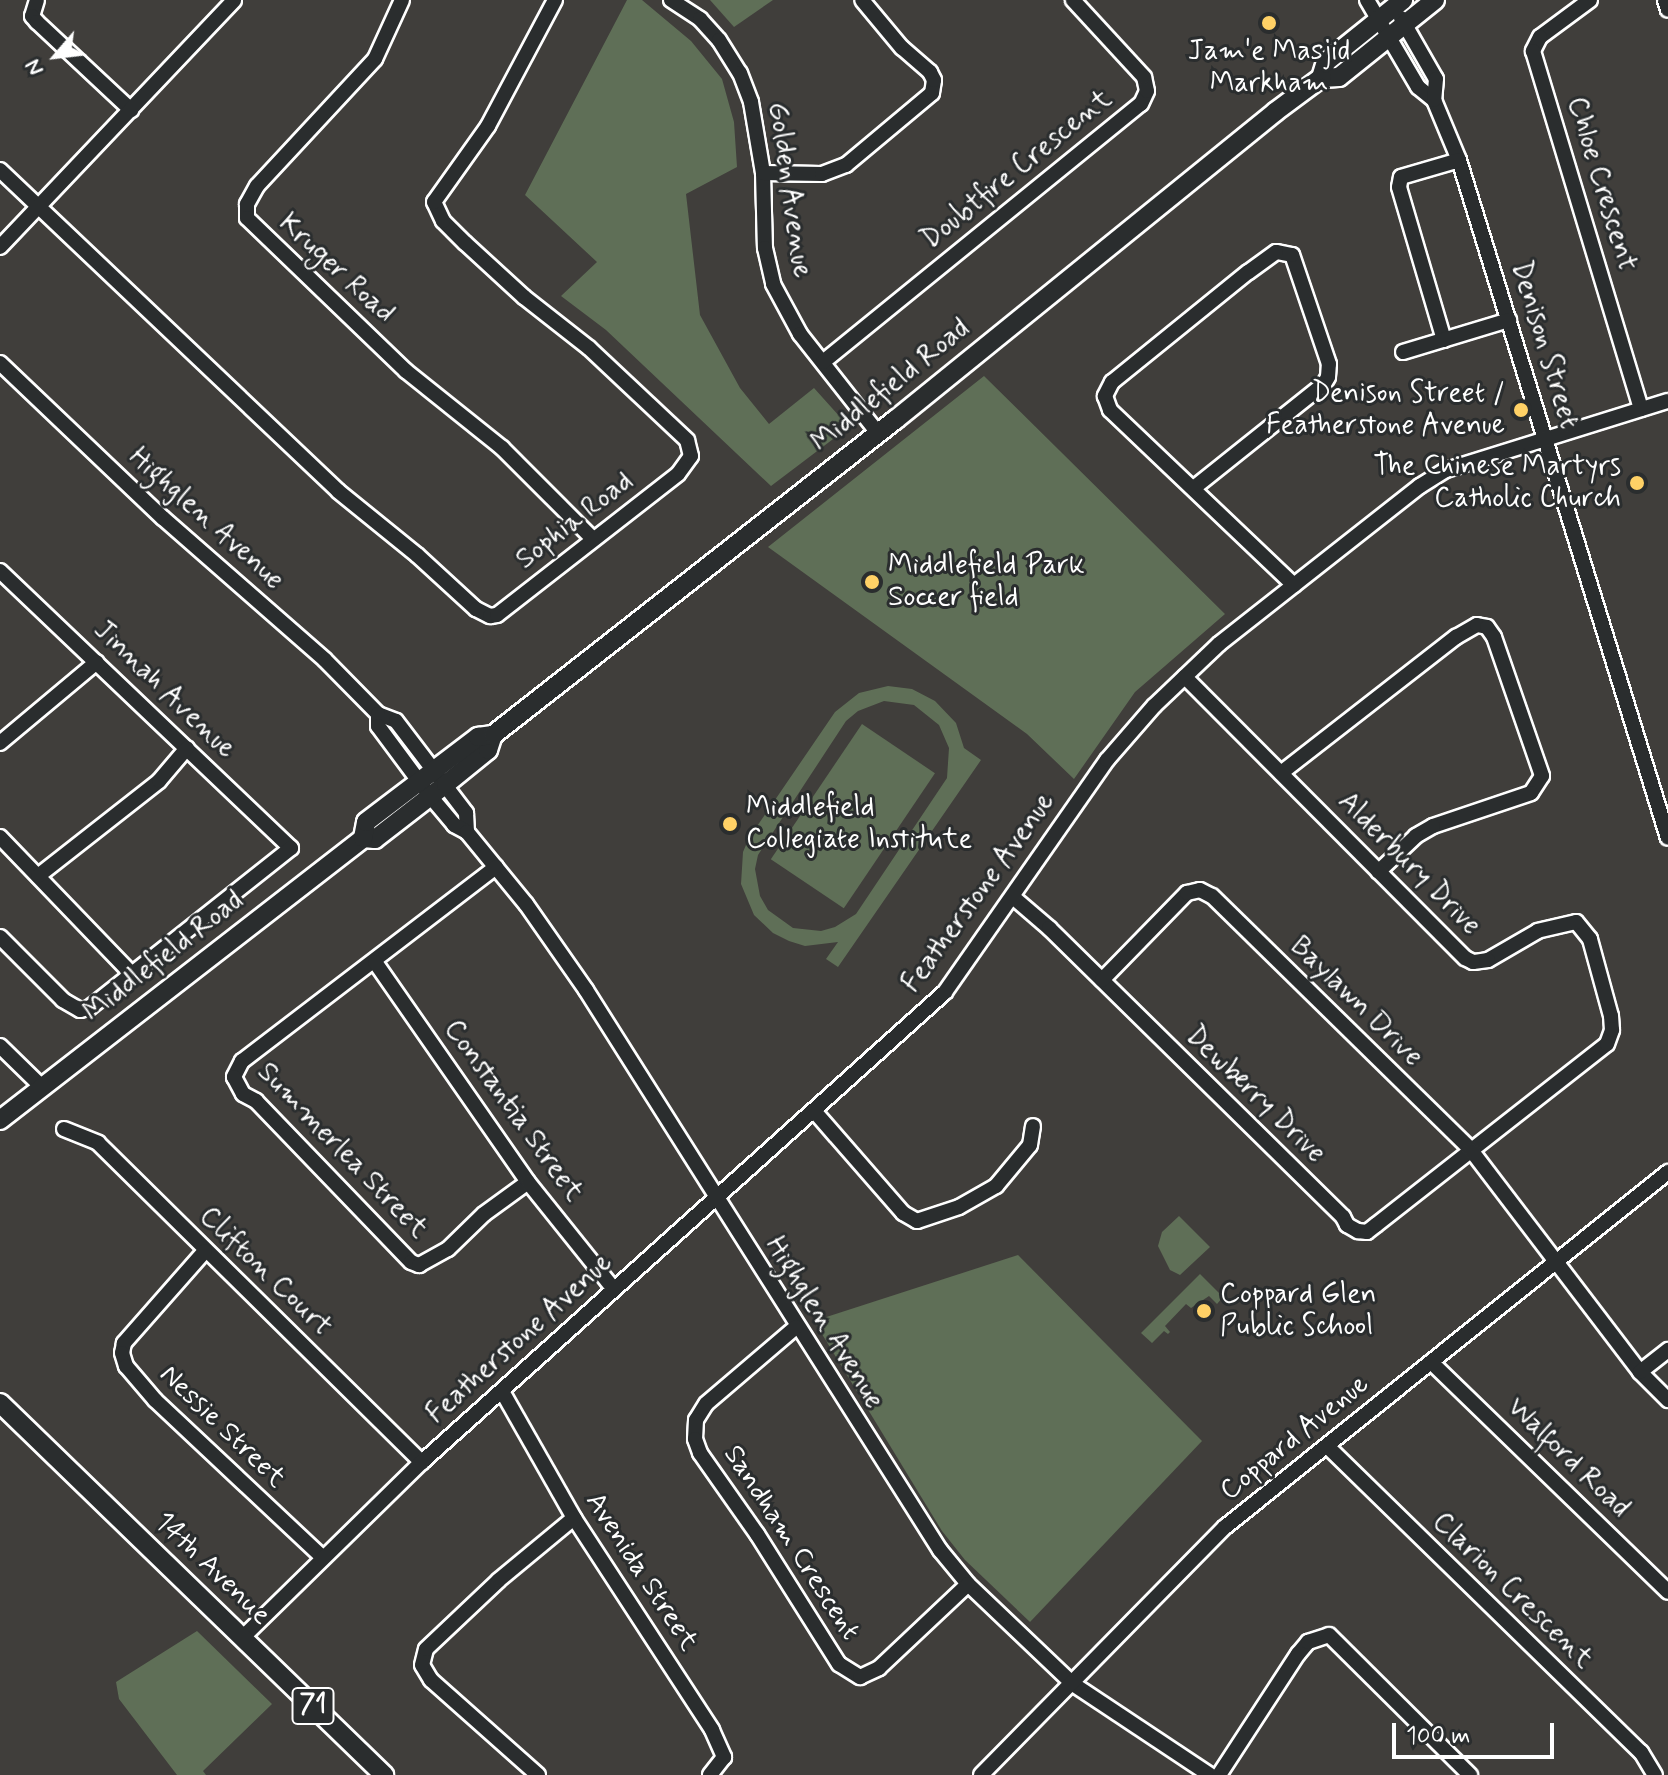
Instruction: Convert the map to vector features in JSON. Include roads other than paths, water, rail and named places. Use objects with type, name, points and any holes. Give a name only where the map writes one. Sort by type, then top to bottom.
[{"type":"main road","name":"Middlefield Road","points":[[1321,78],[1339,77],[1435,0]]},
{"type":"main road","name":"Middlefield Road","points":[[0,1120],[363,838],[375,839],[478,737],[493,735],[878,433],[1321,78],[1326,62],[1395,2]]},
{"type":"main road","name":"14th Avenue","points":[[0,1403],[384,1775]]},
{"type":"street","points":[[37,0],[32,16],[37,22],[131,110]]},
{"type":"street","points":[[0,247],[234,0]]},
{"type":"street","name":"Kruger Road","points":[[402,0],[375,59],[257,186],[247,204],[247,218],[406,371],[502,448],[593,539]]},
{"type":"street","name":"Sophia Road","points":[[0,170],[316,471],[481,613],[490,616],[504,611],[678,474],[690,460],[691,447],[589,348],[524,297],[465,243],[443,221],[434,202],[488,126],[555,0]]},
{"type":"street","name":"Golden Avenue","points":[[671,0],[712,31],[740,73],[751,102],[763,173],[765,248],[773,284],[800,334],[878,433]]},
{"type":"street","points":[[763,173],[822,174],[846,165],[932,93],[934,80],[930,72],[902,48],[862,0]]},
{"type":"street","name":"Doubtfire Crescent","points":[[823,362],[1141,104],[1147,91],[1144,77],[1073,0]]},
{"type":"street","name":"Denison Street","points":[[1367,0],[1418,87],[1434,100]]},
{"type":"street","name":"Chloe Crescent","points":[[1590,0],[1540,37],[1533,51],[1641,409]]},
{"type":"street","points":[[1665,0],[1668,10]]},
{"type":"street","name":"Denison Street","points":[[1395,2],[1436,79],[1434,100],[1459,160],[1668,838]]},
{"type":"street","points":[[1444,340],[1399,187],[1401,177],[1459,160]]},
{"type":"street","points":[[1195,487],[1324,384],[1328,377],[1329,364],[1292,255],[1276,252],[1266,258],[1122,373],[1106,391],[1110,410],[1195,487],[1294,585]]},
{"type":"street","points":[[1403,352],[1509,320]]},
{"type":"street","name":"Highglen Avenue","points":[[0,363],[163,518],[325,660],[378,714],[396,721],[466,813],[467,832]]},
{"type":"street","name":"Featherstone Avenue","points":[[242,1638],[422,1462],[503,1393],[613,1288],[815,1112],[945,992],[1107,760],[1219,644],[1420,486],[1446,470],[1668,401]]},
{"type":"street","name":"Jinnah Avenue","points":[[0,571],[291,848],[132,974]]},
{"type":"street","points":[[1281,773],[1456,637],[1477,625],[1487,627],[1494,637],[1542,776],[1531,793],[1433,826],[1416,836],[1378,872]]},
{"type":"street","points":[[0,743],[97,662]]},
{"type":"street","name":"Alderbury Drive","points":[[1185,677],[1378,872],[1473,962],[1488,960],[1528,936],[1560,923],[1576,922],[1590,939],[1611,1016],[1611,1038],[1471,1150]]},
{"type":"street","name":"Highglen Avenue","points":[[378,714],[378,726],[425,789],[454,825],[467,832],[496,867],[586,990],[907,1503],[968,1584],[1073,1684],[1210,1775]]},
{"type":"street","points":[[38,876],[159,781],[187,748]]},
{"type":"street","points":[[0,837],[132,974],[89,1008],[80,1010],[0,937]]},
{"type":"street","name":"Summerlea Street","points":[[496,867],[242,1061],[234,1077],[243,1094],[256,1101],[325,1171],[392,1246],[419,1265],[448,1249],[484,1214],[528,1182]]},
{"type":"street","name":"Baylawn Drive","points":[[1102,980],[1187,893],[1200,890],[1212,896],[1471,1150],[1640,1372],[1668,1400]]},
{"type":"street","name":"Dewberry Drive","points":[[1013,897],[1102,980],[1343,1217],[1347,1225],[1367,1232],[1471,1150]]},
{"type":"street","name":"Constantia Street","points":[[375,962],[528,1182],[613,1288]]},
{"type":"street","points":[[0,1046],[42,1087]]},
{"type":"street","points":[[815,1112],[903,1213],[917,1221],[959,1207],[996,1186],[1030,1145],[1033,1126]]},
{"type":"street","name":"Clifton Court","points":[[64,1129],[98,1143],[422,1462]]},
{"type":"street","name":"Coppard Avenue","points":[[981,1775],[1225,1527],[1329,1448],[1668,1172]]},
{"type":"street","name":"Nessie Street","points":[[205,1251],[124,1343],[122,1353],[126,1366],[155,1400],[322,1557]]},
{"type":"street","name":"Sandham Crescent","points":[[796,1327],[706,1404],[696,1420],[695,1439],[700,1453],[757,1534],[839,1664],[860,1677],[879,1668],[968,1584]]},
{"type":"street","points":[[1640,1372],[1668,1350]]},
{"type":"street","name":"Walford Road","points":[[1431,1362],[1668,1592]]},
{"type":"street","name":"Avenida Street","points":[[503,1393],[574,1518],[712,1730],[724,1757],[710,1775]]},
{"type":"street","name":"Clarion Crescent","points":[[1329,1448],[1641,1752],[1655,1775]]},
{"type":"street","points":[[538,1775],[431,1680],[422,1665],[426,1649],[499,1580],[574,1518]]},
{"type":"street","points":[[1219,1775],[1298,1654],[1308,1642],[1329,1635],[1470,1775]]},
{"type":"place","name":"Jam'e Masjid Markham","points":[[1269,23]]},
{"type":"place","name":"Denison Street / Featherstone Avenue","points":[[1521,410]]},
{"type":"place","name":"The Chinese Martyrs Catholic Church","points":[[1637,483]]},
{"type":"place","name":"Middlefield Park Soccer field","points":[[872,582]]},
{"type":"place","name":"Middlefield Collegiate Institute","points":[[730,824]]},
{"type":"place","name":"Coppard Glen Public School","points":[[1204,1311]]}]
